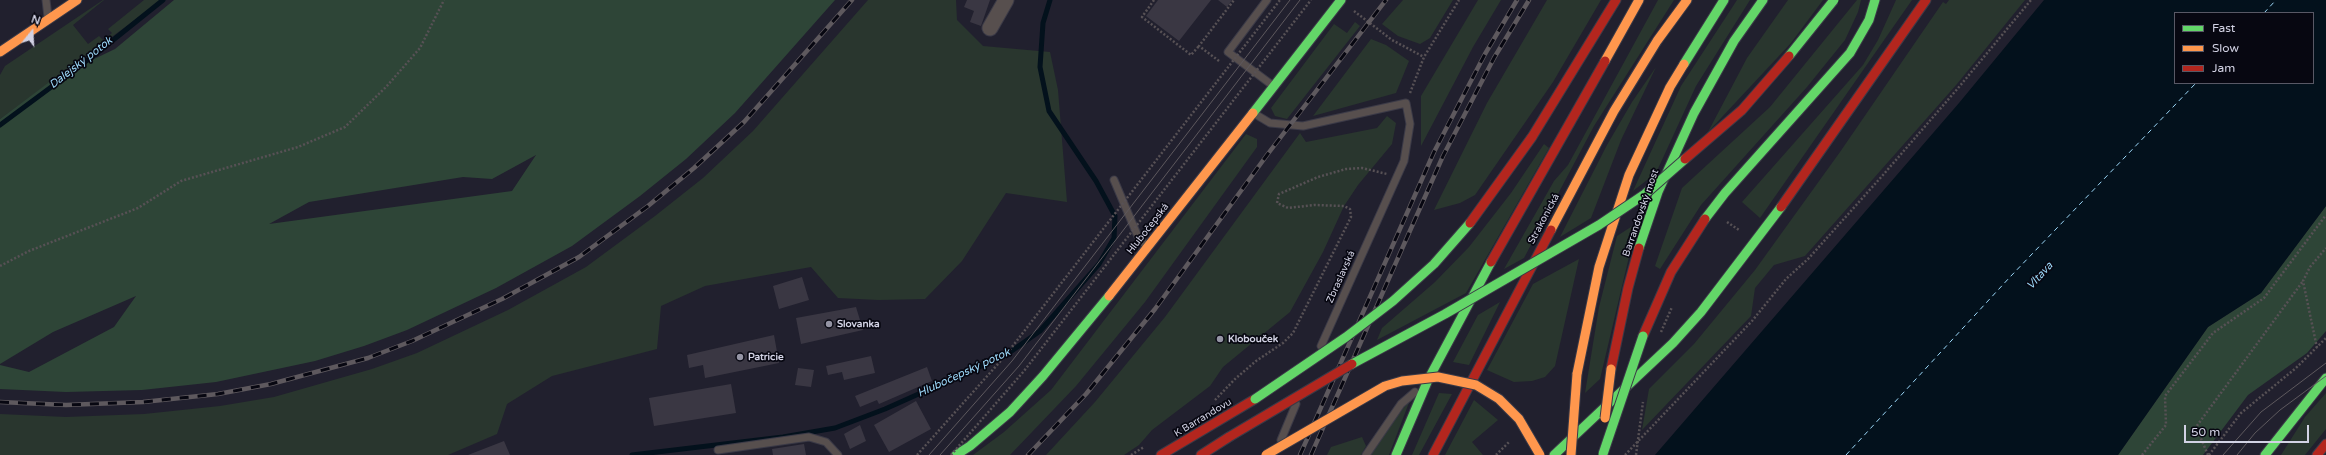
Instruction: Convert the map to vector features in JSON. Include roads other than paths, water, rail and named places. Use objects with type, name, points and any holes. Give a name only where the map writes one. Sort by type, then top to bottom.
[{"type":"main road","points":[[0,52],[48,18],[77,0]]},
{"type":"main road","name":"Hlubočepská","points":[[956,455],[970,446],[1015,407],[1076,336],[1341,0]]},
{"type":"main road","points":[[1598,29],[1616,0]]},
{"type":"main road","points":[[1598,29],[1622,0]]},
{"type":"main road","points":[[1396,455],[1428,380],[1516,216],[1639,0]]},
{"type":"main road","name":"Strakonická","points":[[1433,455],[1614,111],[1658,41],[1687,0]]},
{"type":"main road","points":[[1571,455],[1577,374],[1599,267],[1629,175],[1670,87],[1724,0]]},
{"type":"main road","name":"Barrandovský most","points":[[1603,454],[1611,369],[1628,288],[1643,234],[1658,192],[1694,113],[1734,41],[1763,0]]},
{"type":"main road","points":[[1201,455],[1350,365],[1445,314],[1599,225],[1645,194],[1742,110],[1811,30],[1834,0]]},
{"type":"main road","points":[[1603,454],[1643,336],[1671,272],[1699,227],[1725,193],[1828,80],[1850,53],[1869,20],[1875,0]]},
{"type":"main road","points":[[1554,455],[1673,343],[1701,312],[1788,198],[1926,0]]},
{"type":"main road","name":"K Barrandovu","points":[[1161,455],[1256,399],[1346,337],[1393,301],[1434,264],[1478,214],[1532,137],[1598,29]]},
{"type":"main road","points":[[1266,455],[1385,386],[1408,380],[1438,377],[1476,385],[1499,399],[1519,419],[1540,455]]},
{"type":"main road","points":[[2265,455],[2326,378]]},
{"type":"main road","points":[[2317,455],[2326,444]]},
{"type":"street","points":[[990,28],[1006,0]]},
{"type":"lane","points":[[46,0],[48,18]]},
{"type":"lane","points":[[1267,0],[1228,52],[1274,86]]},
{"type":"lane","name":"Zbraslavská","points":[[1253,113],[1270,123],[1303,126],[1406,103],[1410,124],[1404,161],[1311,370]]},
{"type":"lane","points":[[1114,180],[1139,239],[1148,246]]},
{"type":"lane","points":[[1366,455],[1401,404],[1428,380]]},
{"type":"lane","points":[[1274,455],[1305,384]]},
{"type":"lane","points":[[718,450],[809,437],[826,442],[838,455]]},
{"type":"water","name":"Vltava","points":[[2044,0],[2326,0],[2326,206],[2261,293],[2208,327],[2118,455],[1655,455],[1959,103]]},
{"type":"waterway","name":"Dalejský potok","points":[[0,125],[97,53],[163,0]]},
{"type":"waterway","name":"Hlubočepský potok","points":[[632,455],[783,437],[835,428],[885,409],[1006,355],[1040,331],[1099,264],[1114,238],[1115,216],[1096,181],[1049,111],[1040,67],[1043,23],[1050,0]]},
{"type":"tram line","points":[[929,455],[1012,361],[1290,0]]},
{"type":"tram line","points":[[940,455],[1019,366],[1300,0]]},
{"type":"tram line","points":[[2223,455],[2261,412],[2326,363]]},
{"type":"tram line","points":[[2237,455],[2255,433],[2280,410],[2326,376]]},
{"type":"railway","points":[[0,402],[66,405],[143,402],[218,394],[271,384],[368,358],[412,341],[502,299],[579,257],[648,206],[694,168],[744,122],[852,0]]},
{"type":"railway","points":[[1028,455],[1086,394],[1155,309],[1267,155],[1386,0]]},
{"type":"railway","points":[[1300,455],[1434,152],[1485,54],[1517,0]]},
{"type":"railway","points":[[1311,455],[1443,156],[1494,58],[1529,0]]},
{"type":"place","name":"Slovanka","points":[[829,324]]},
{"type":"place","name":"Klobouček","points":[[1220,339]]},
{"type":"place","name":"Patricie","points":[[740,357]]}]
